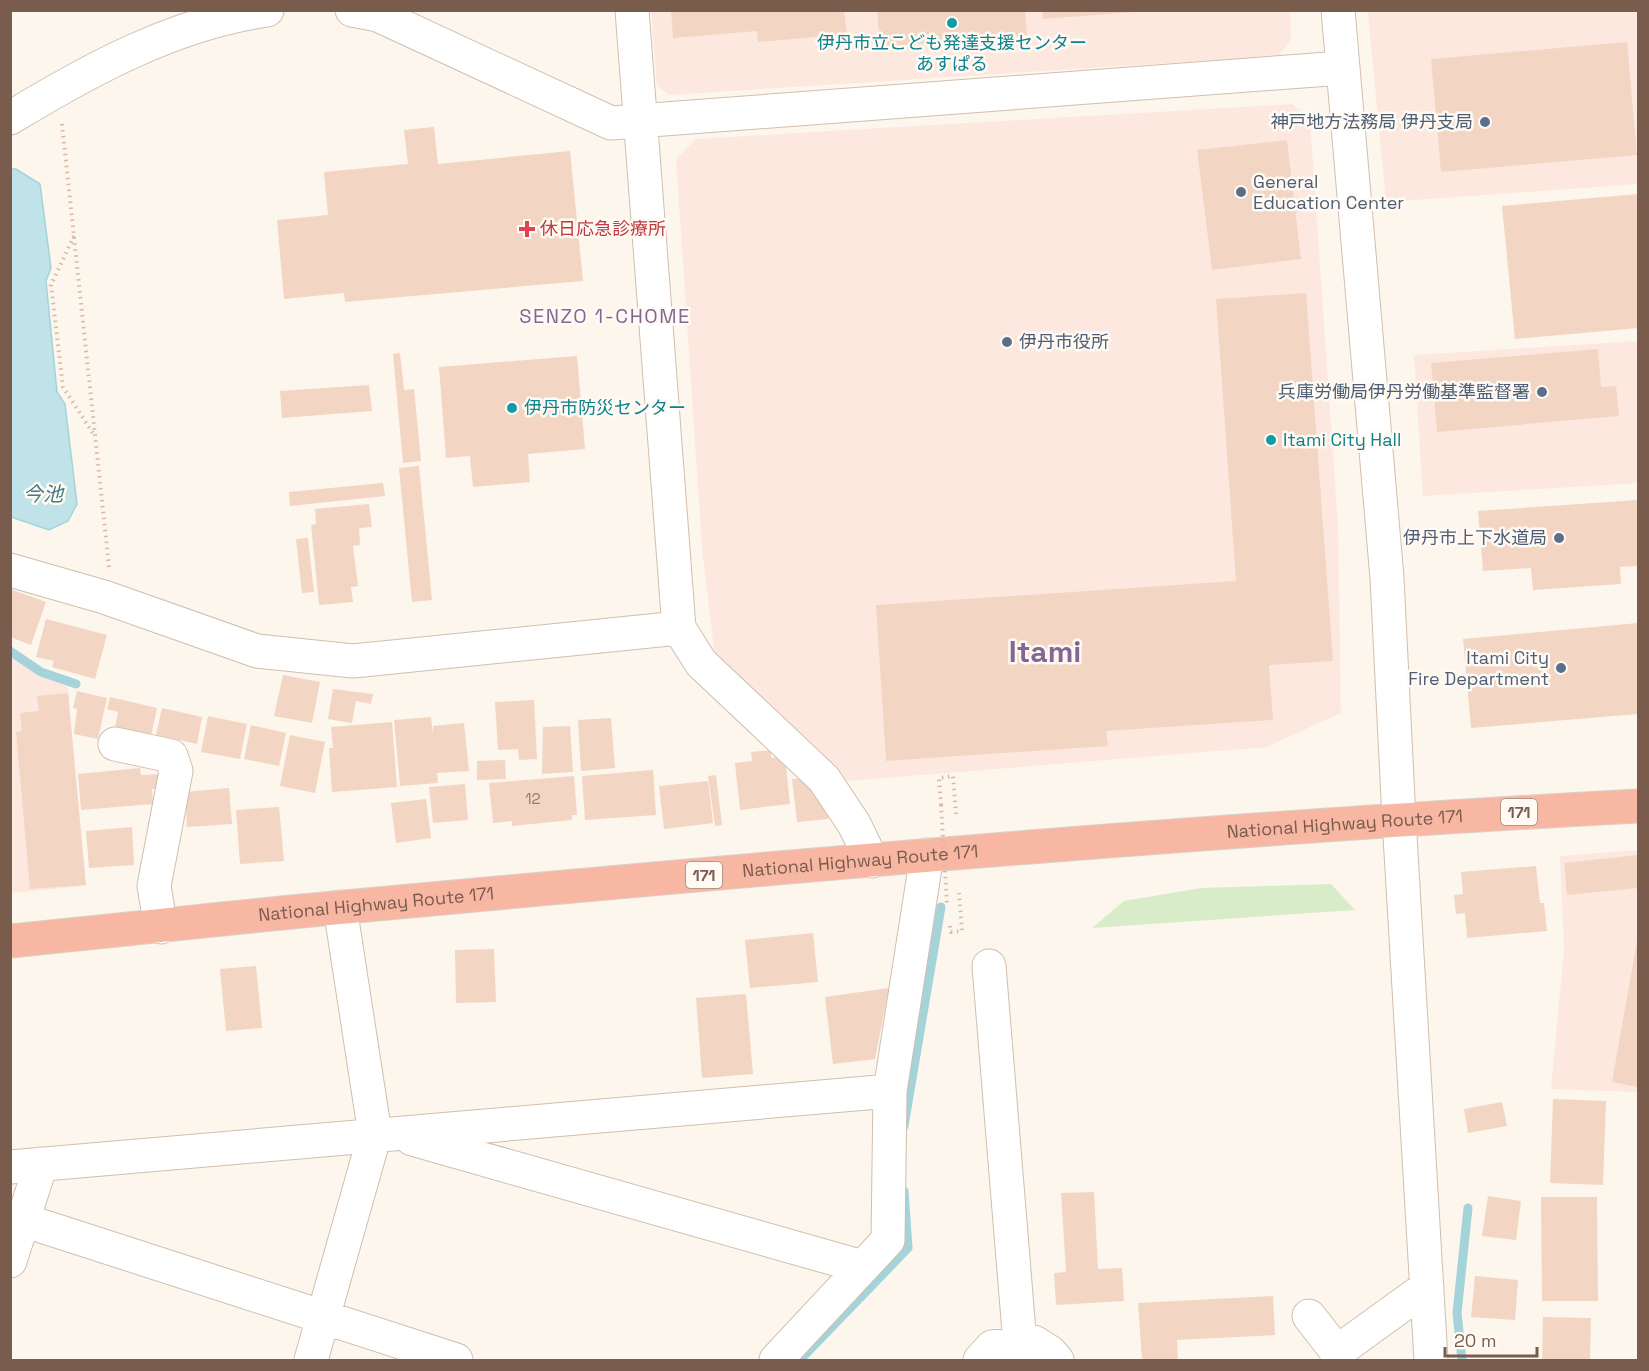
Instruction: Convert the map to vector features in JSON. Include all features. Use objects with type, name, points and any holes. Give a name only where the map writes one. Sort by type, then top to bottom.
[{"type":"highway","name":"National Highway Route 171","points":[[10,940],[160,927],[340,907],[927,855],[1399,819],[1638,806]]},
{"type":"street","points":[[10,118],[57,90],[161,38],[218,19],[267,10]]},
{"type":"street","points":[[352,10],[378,15],[611,123],[1342,68]]},
{"type":"street","points":[[632,10],[679,628],[701,663],[824,779],[854,824],[872,861]]},
{"type":"street","points":[[1338,10],[1387,578],[1431,1360]]},
{"type":"street","points":[[10,570],[104,597],[257,651],[353,660],[679,628]]},
{"type":"street","points":[[115,744],[171,756],[176,771],[154,886],[160,927]]},
{"type":"street","points":[[776,1360],[888,1240],[890,1091],[927,855]]},
{"type":"street","points":[[311,1360],[384,1134],[340,907]]},
{"type":"street","points":[[989,966],[1020,1344]]},
{"type":"street","points":[[10,1261],[23,1220],[26,1165],[890,1091]]},
{"type":"street","points":[[384,1134],[863,1267]]},
{"type":"street","points":[[23,1220],[456,1360]]},
{"type":"street","points":[[1309,1316],[1337,1356],[1427,1287]]},
{"type":"street","points":[[980,1360],[992,1347],[1034,1342],[1050,1352],[1056,1360]]},
{"type":"path","points":[[57,90],[111,578],[104,597]]},
{"type":"path","points":[[74,235],[51,285],[63,387],[95,436]]},
{"type":"path","points":[[948,913],[939,778],[953,776],[956,814]]},
{"type":"path","points":[[950,923],[951,932],[962,932],[959,893]]},
{"type":"shaded area","points":[[1290,10],[1291,40],[1278,56],[669,95],[657,85],[651,11]]},
{"type":"shaded area","points":[[1370,10],[1638,11],[1638,184],[1386,202],[1368,14]]},
{"type":"shaded area","name":"伊丹市役所","points":[[1292,104],[1310,119],[1338,526],[1341,713],[1267,747],[834,782],[716,666],[702,548],[676,159],[696,139]]},
{"type":"shaded area","points":[[1638,341],[1638,483],[1423,496],[1414,355]]},
{"type":"shaded area","points":[[10,657],[68,687],[85,886],[11,893]]},
{"type":"shaded area","points":[[1638,850],[1638,1092],[1551,1089],[1564,949],[1560,856]]},
{"type":"green space","points":[[1331,884],[1355,910],[1092,928],[1124,901],[1201,888]]},
{"type":"water","name":"今池","points":[[11,169],[16,169],[40,184],[51,268],[46,281],[57,392],[65,404],[77,504],[68,521],[49,530],[11,517]]},
{"type":"building","points":[[671,10],[844,10],[847,34],[758,42],[757,31],[673,38]]},
{"type":"building","name":"伊丹市立こども発達支援センター あすぱる","points":[[877,10],[1025,10],[1027,35],[880,47]]},
{"type":"building","points":[[1042,10],[1134,10],[1134,12],[1043,19]]},
{"type":"building","points":[[1627,42],[1637,155],[1441,172],[1431,59]]},
{"type":"building","points":[[434,127],[438,164],[570,151],[583,281],[345,302],[344,293],[284,299],[277,220],[328,215],[324,172],[408,164],[404,130]]},
{"type":"building","points":[[1287,140],[1301,259],[1212,270],[1197,150]]},
{"type":"building","points":[[1638,194],[1638,328],[1515,339],[1502,206]]},
{"type":"building","name":"Itami City Hall","points":[[1306,293],[1333,661],[1269,665],[1273,720],[1106,731],[1108,746],[886,761],[876,605],[1236,581],[1216,299]]},
{"type":"building","points":[[1598,349],[1601,387],[1616,386],[1619,416],[1437,432],[1431,363]]},
{"type":"building","points":[[400,353],[404,390],[414,389],[421,461],[403,463],[393,354]]},
{"type":"building","name":"伊丹市防災センター","points":[[577,356],[585,449],[528,454],[530,482],[473,487],[470,456],[446,458],[439,367]]},
{"type":"building","points":[[369,385],[372,411],[282,418],[280,391]]},
{"type":"building","points":[[419,466],[432,600],[412,602],[399,468]]},
{"type":"building","points":[[383,483],[385,496],[290,506],[289,492]]},
{"type":"building","name":"伊丹市上下水道局","points":[[1638,500],[1638,566],[1620,567],[1621,584],[1533,590],[1531,568],[1483,571],[1478,511]]},
{"type":"building","points":[[369,504],[372,527],[359,528],[360,545],[353,546],[358,586],[351,587],[353,602],[319,605],[311,525],[316,524],[315,509]]},
{"type":"building","points":[[308,538],[314,592],[302,593],[296,539]]},
{"type":"building","points":[[10,589],[46,602],[31,645],[10,637]]},
{"type":"building","points":[[46,619],[107,635],[95,679],[52,667],[54,661],[36,657]]},
{"type":"building","points":[[1638,623],[1638,714],[1471,728],[1463,639]]},
{"type":"building","points":[[283,675],[320,682],[312,723],[274,716]]},
{"type":"building","points":[[333,689],[373,694],[371,704],[356,701],[352,723],[328,719]]},
{"type":"building","points":[[77,691],[107,698],[98,739],[74,734],[77,709],[73,708]]},
{"type":"building","points":[[68,693],[86,885],[30,889],[16,732],[22,731],[20,713],[39,711],[37,696]]},
{"type":"building","points":[[110,697],[157,708],[151,736],[114,733],[118,712],[107,709]]},
{"type":"building","points":[[534,700],[537,759],[519,760],[518,749],[498,750],[495,702]]},
{"type":"building","points":[[162,708],[202,717],[197,744],[156,735]]},
{"type":"building","points":[[208,716],[247,724],[240,759],[201,752]]},
{"type":"building","points":[[431,717],[433,735],[433,726],[464,723],[469,771],[437,773],[438,783],[400,786],[394,720]]},
{"type":"building","points":[[611,718],[615,768],[581,771],[578,720]]},
{"type":"building","points":[[392,722],[397,787],[332,792],[329,748],[333,748],[331,727]]},
{"type":"building","points":[[251,725],[286,733],[279,766],[244,759]]},
{"type":"building","points":[[570,726],[573,772],[542,774],[543,727]]},
{"type":"building","points":[[290,735],[325,742],[315,793],[280,786]]},
{"type":"building","points":[[771,750],[771,758],[785,757],[790,804],[740,810],[735,763],[752,761],[751,752]]},
{"type":"building","points":[[505,760],[506,779],[477,780],[477,761]]},
{"type":"building","points":[[140,768],[141,775],[163,774],[165,788],[152,789],[153,804],[81,810],[78,774]]},
{"type":"building","points":[[653,770],[656,815],[585,820],[582,776]]},
{"type":"building","points":[[716,775],[722,825],[715,826],[708,776]]},
{"type":"building","points":[[574,776],[577,815],[572,815],[572,820],[512,826],[512,821],[493,823],[489,783]]},
{"type":"building","points":[[804,778],[827,810],[828,819],[797,822],[792,779]]},
{"type":"building","points":[[708,781],[713,823],[664,829],[659,786]]},
{"type":"building","points":[[465,784],[468,820],[433,823],[429,787]]},
{"type":"building","points":[[229,788],[232,824],[187,827],[185,792]]},
{"type":"building","points":[[426,799],[431,838],[396,843],[391,803]]},
{"type":"building","points":[[279,807],[284,861],[240,864],[236,810]]},
{"type":"building","points":[[132,827],[134,865],[89,868],[86,831]]},
{"type":"building","points":[[1638,855],[1638,888],[1567,895],[1564,863]]},
{"type":"building","points":[[1536,866],[1540,903],[1544,903],[1547,931],[1467,938],[1465,913],[1456,914],[1454,895],[1463,894],[1461,872]]},
{"type":"building","points":[[813,933],[818,982],[750,988],[745,940]]},
{"type":"building","points":[[1638,941],[1638,1087],[1612,1082]]},
{"type":"building","points":[[494,949],[496,1002],[456,1003],[455,950]]},
{"type":"building","points":[[256,966],[262,1028],[226,1031],[220,969]]},
{"type":"building","points":[[889,988],[875,1059],[833,1064],[825,997]]},
{"type":"building","points":[[746,994],[753,1074],[702,1078],[696,998]]},
{"type":"building","points":[[1553,1099],[1606,1101],[1603,1185],[1550,1183]]},
{"type":"building","points":[[1502,1102],[1507,1126],[1468,1133],[1464,1109]]},
{"type":"building","points":[[1094,1192],[1098,1269],[1122,1268],[1124,1301],[1056,1305],[1054,1273],[1066,1272],[1061,1193]]},
{"type":"building","points":[[1488,1196],[1521,1201],[1516,1240],[1482,1236]]},
{"type":"building","points":[[1541,1197],[1597,1197],[1598,1301],[1542,1301]]},
{"type":"building","points":[[1475,1276],[1518,1280],[1515,1320],[1471,1317]]},
{"type":"building","points":[[1273,1296],[1275,1335],[1177,1340],[1178,1360],[1142,1360],[1138,1303]]},
{"type":"building","points":[[1543,1317],[1591,1318],[1590,1360],[1542,1360]]},
{"type":"waterway","points":[[10,651],[41,672],[76,684]]},
{"type":"waterway","points":[[904,1126],[941,907]]},
{"type":"waterway","points":[[800,1360],[908,1248],[904,1191]]},
{"type":"waterway","points":[[1462,1360],[1457,1313],[1468,1208]]},
{"type":"place","name":"伊丹市立こども発達支援センター あすぱる","points":[[952,23]]},
{"type":"place","name":"神戸地方法務局 伊丹支局","points":[[1485,122]]},
{"type":"place","name":"General Education Center","points":[[1241,192]]},
{"type":"place","name":"休日応急診療所","points":[[527,229]]},
{"type":"place","name":"伊丹市役所","points":[[1007,342]]},
{"type":"place","name":"兵庫労働局伊丹労働基準監督署","points":[[1542,392]]},
{"type":"place","name":"伊丹市防災センター","points":[[512,408]]},
{"type":"place","name":"Itami City Hall","points":[[1271,440]]},
{"type":"place","name":"伊丹市上下水道局","points":[[1559,538]]},
{"type":"place","name":"Itami City Fire Department","points":[[1561,668]]},
{"type":"district","name":"SENZO 1-CHOME","points":[[605,316]]},
{"type":"district","name":"Itami","points":[[1045,652]]}]
